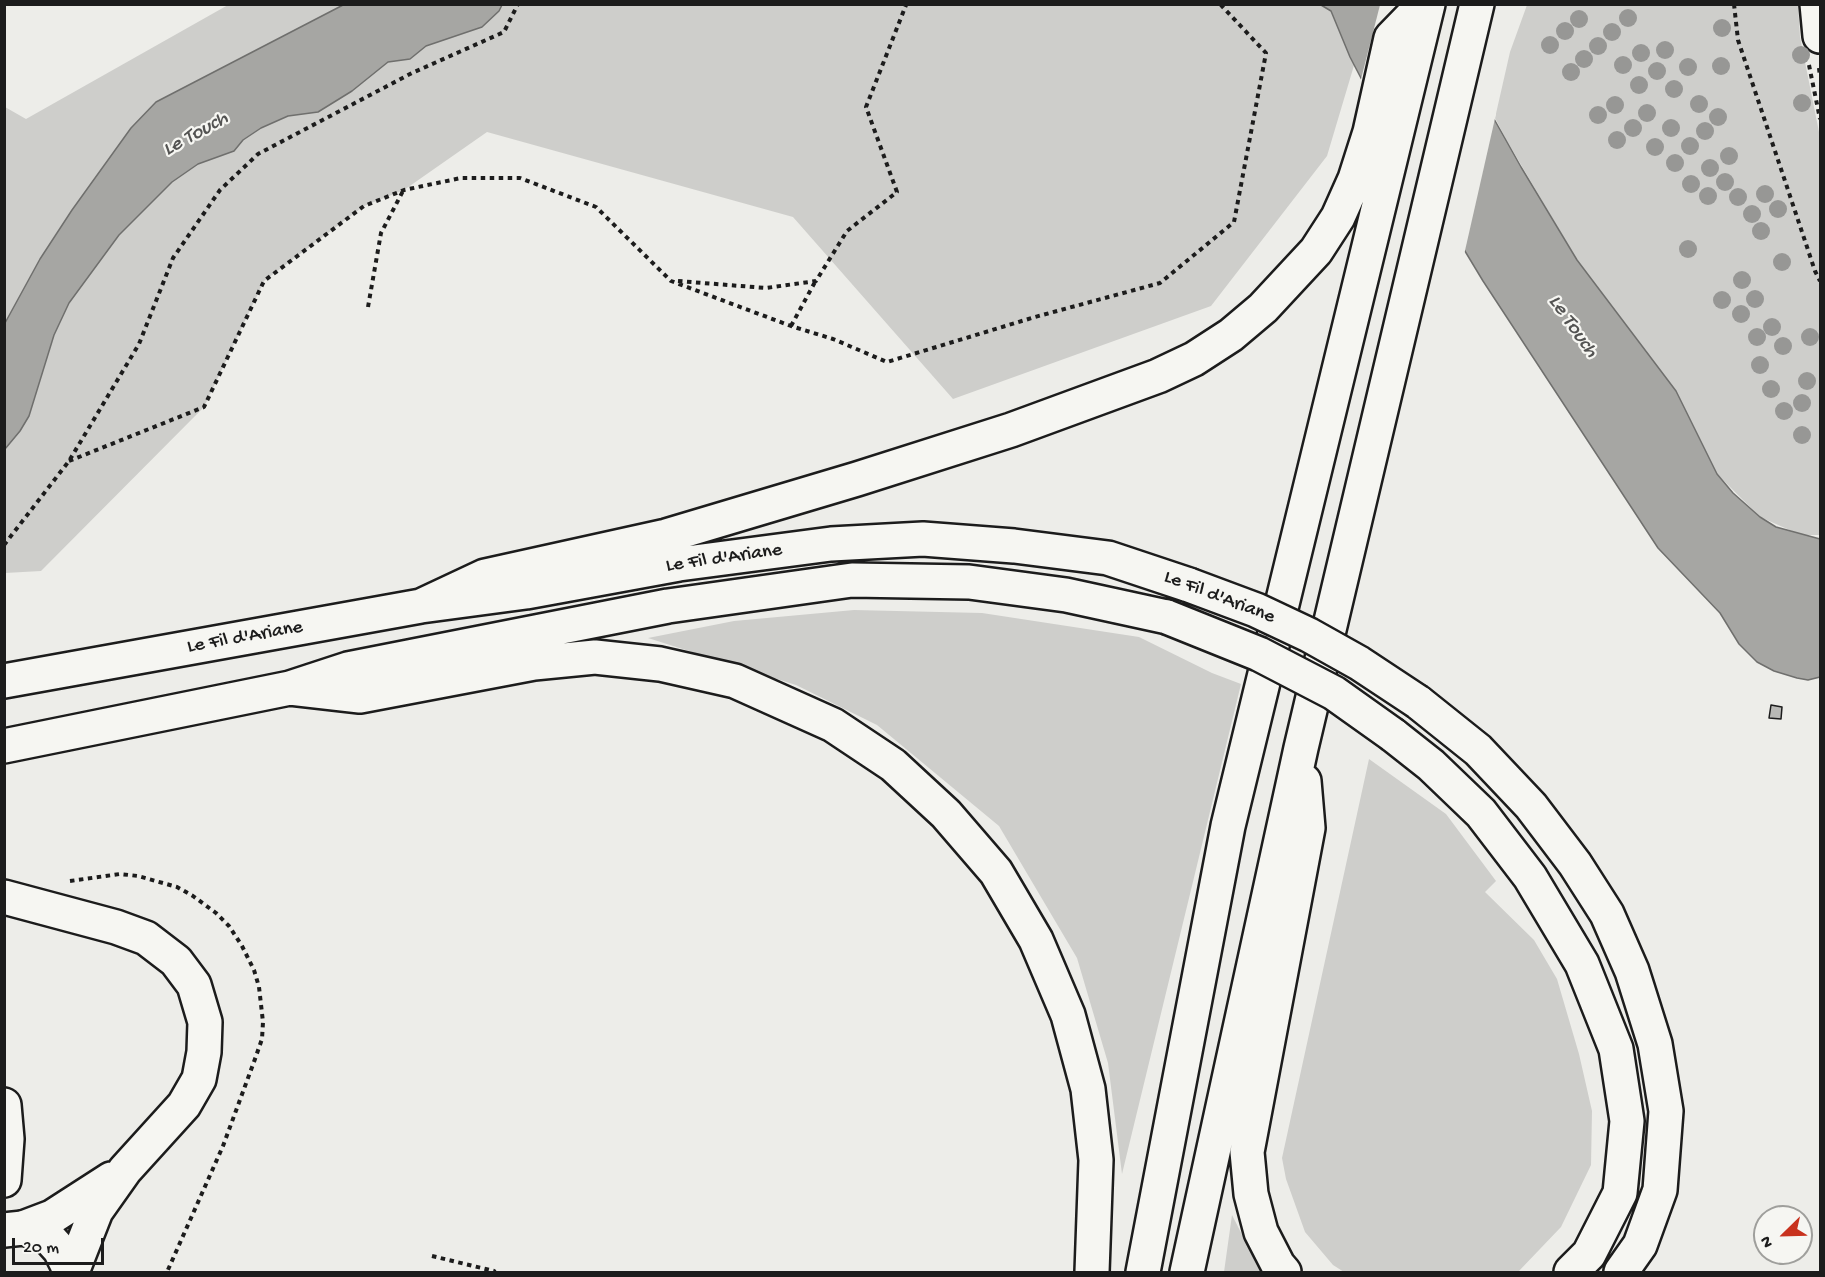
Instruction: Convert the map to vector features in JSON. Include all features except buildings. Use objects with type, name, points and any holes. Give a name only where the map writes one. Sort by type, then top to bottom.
[{"type":"main road","points":[[421,606],[485,576],[677,533],[1011,430],[1158,376],[1204,353],[1232,334],[1263,308],[1316,251],[1338,217],[1355,179],[1370,132],[1391,38],[1426,4]]},
{"type":"main road","points":[[1143,1272],[1228,826],[1362,278],[1426,4]]},
{"type":"main road","points":[[1187,1272],[1301,748],[1477,4]]},
{"type":"main road","points":[[1816,4],[1821,36]]},
{"type":"main road","name":"Le Fil d'Ariane","points":[[4,681],[421,606],[526,592],[680,564],[831,544],[923,539],[1014,546],[1108,558],[1189,585],[1256,610],[1309,635],[1359,663],[1418,702],[1478,750],[1531,806],[1575,864],[1607,914],[1632,971],[1655,1044],[1666,1111],[1660,1190],[1640,1245],[1621,1272]]},
{"type":"main road","name":"Le Fil d'Ariane","points":[[4,746],[290,688],[348,669],[668,606],[852,580],[969,582],[1066,595],[1167,617],[1258,654],[1334,693],[1393,735],[1431,765],[1481,813],[1530,877],[1582,964],[1616,1049],[1627,1121],[1620,1193],[1589,1254],[1571,1272]]},
{"type":"main road","points":[[290,688],[360,696],[534,663],[595,657],[660,664],[735,681],[832,725],[893,765],[946,814],[996,872],[1036,940],[1068,1014],[1088,1089],[1096,1160],[1092,1272]]},
{"type":"main road","points":[[1284,1272],[1261,1232],[1251,1194],[1247,1152],[1308,828],[1301,748]]},
{"type":"main road","points":[[4,897],[116,927],[146,938],[176,961],[194,985],[205,1022],[200,1079],[184,1105],[125,1170],[96,1212],[70,1272]]},
{"type":"main road","points":[[4,1106],[6,1139],[4,1180]]},
{"type":"main road","points":[[14,1229],[52,1217],[125,1170]]},
{"type":"main road","points":[[14,1229],[37,1232],[50,1239],[60,1250],[70,1272]]},
{"type":"path","points":[[4,545],[69,461],[139,344],[173,258],[220,190],[258,154],[412,73],[504,32],[518,4]]},
{"type":"path","points":[[69,461],[204,407],[264,281],[364,206],[404,190],[461,178],[520,178],[596,207],[671,281],[791,326],[833,339],[887,362],[1035,317],[1160,283],[1234,222],[1266,52],[1220,4]]},
{"type":"path","points":[[1734,4],[1738,40],[1815,271],[1821,280]]},
{"type":"path","points":[[791,326],[847,231],[897,192],[866,107],[906,5]]},
{"type":"path","points":[[368,307],[381,233],[404,190]]},
{"type":"path","points":[[671,281],[766,288],[816,281]]},
{"type":"path","points":[[432,1256],[495,1272]]},
{"type":"shaded area","points":[[228,5],[1372,5],[1327,156],[1211,306],[953,399],[793,217],[487,132],[404,190],[364,206],[264,281],[204,407],[41,571],[5,573],[5,107],[26,119]]},
{"type":"shaded area","points":[[1527,5],[1798,5],[1800,37],[1820,137],[1820,535],[1801,535],[1760,517],[1717,474],[1676,391],[1577,260],[1507,141],[1495,118],[1510,52]]},
{"type":"shaded area","points":[[854,610],[982,613],[1139,637],[1212,673],[1241,684],[1122,1174],[1108,1063],[1077,958],[999,826],[877,725],[796,685],[648,638],[734,621]]},
{"type":"shaded area","points":[[1369,759],[1446,814],[1496,881],[1485,892],[1534,940],[1557,979],[1579,1054],[1592,1111],[1591,1165],[1561,1227],[1518,1272],[1344,1272],[1333,1265],[1305,1232],[1286,1179],[1282,1158]]},
{"type":"shaded area","points":[[1232,1215],[1257,1264],[1263,1272],[1224,1272]]},
{"type":"water","name":"Le Touch","points":[[345,4],[502,5],[499,11],[482,27],[426,46],[410,59],[388,62],[352,91],[318,112],[288,116],[261,128],[243,140],[234,151],[198,164],[172,182],[119,235],[69,303],[54,335],[29,416],[5,449],[5,323],[40,259],[131,128],[156,102]]},
{"type":"water","name":"Le Touch","points":[[1321,5],[1430,5],[1521,167],[1577,260],[1676,391],[1717,474],[1733,493],[1760,517],[1776,527],[1820,539],[1820,677],[1808,680],[1797,678],[1774,671],[1757,662],[1739,644],[1720,613],[1658,548],[1483,281],[1363,82],[1331,11]]},
{"type":"pier","points":[[1433,4],[1496,114],[1464,255],[1360,83],[1380,5]]}]
